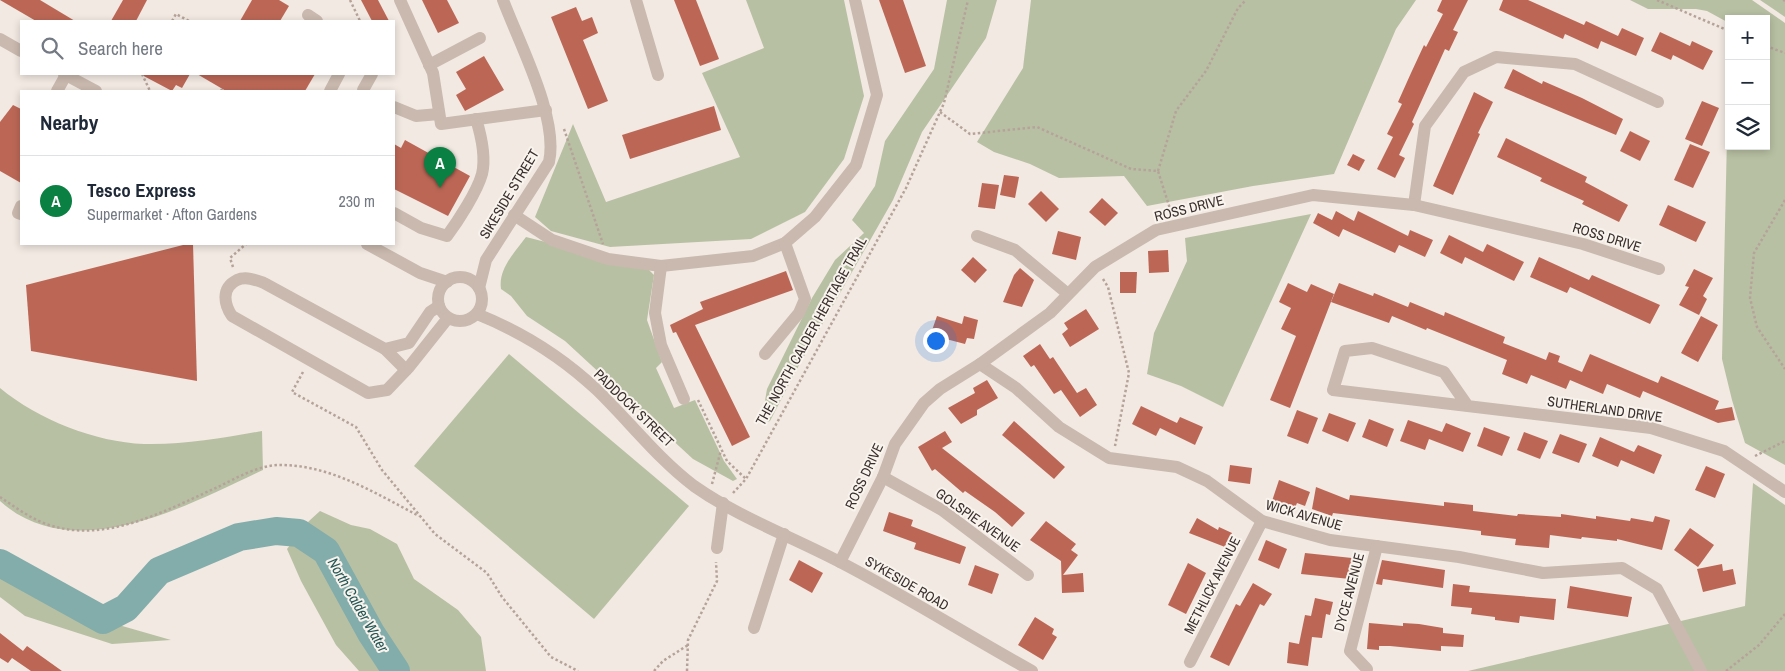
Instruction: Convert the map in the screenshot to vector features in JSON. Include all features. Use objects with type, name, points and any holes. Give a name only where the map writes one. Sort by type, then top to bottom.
[{"type":"street","points":[[400,0],[433,73],[441,124],[546,110]]},
{"type":"street","name":"SIKESIDE STREET","points":[[478,288],[486,260],[549,162],[552,148],[546,110],[503,0]]},
{"type":"street","points":[[636,0],[658,75]]},
{"type":"street","points":[[514,215],[552,240],[608,259],[661,266],[753,256],[785,242],[814,217],[856,165],[877,95],[855,0]]},
{"type":"street","points":[[430,65],[480,38]]},
{"type":"street","points":[[0,39],[20,50]]},
{"type":"street","points":[[1414,205],[1425,126],[1464,72],[1496,57],[1575,64],[1658,102]]},
{"type":"street","points":[[57,90],[65,75]]},
{"type":"street","points":[[67,75],[94,90]]},
{"type":"street","points":[[331,90],[339,75]]},
{"type":"street","points":[[364,90],[372,75]]},
{"type":"street","points":[[395,106],[416,116],[440,114]]},
{"type":"street","points":[[395,214],[421,228],[448,236],[482,174],[483,152],[476,119]]},
{"type":"street","name":"ROSS DRIVE","points":[[840,562],[882,477],[895,444],[924,403],[940,389],[980,364],[1050,313],[1095,267],[1156,230],[1314,195],[1414,205],[1582,244],[1659,269]]},
{"type":"street","points":[[977,236],[1015,250],[1068,294]]},
{"type":"street","points":[[765,354],[800,313],[805,299],[785,242]]},
{"type":"street","points":[[369,245],[420,273],[447,282],[461,278],[469,279],[478,288],[479,308],[467,320],[460,322],[448,318],[420,273]]},
{"type":"street","name":"SIKESIDE STREET","points":[[461,278],[486,260]]},
{"type":"street","points":[[661,266],[655,313],[661,345],[684,399]]},
{"type":"street","points":[[406,370],[385,349],[264,282],[248,278],[238,280],[229,287],[225,295],[225,306],[232,316],[368,392],[386,390],[406,370],[448,318]]},
{"type":"street","points":[[385,349],[409,343],[439,301],[447,282]]},
{"type":"street","name":"PADDOCK STREET","points":[[479,308],[506,326],[549,350],[597,390],[636,432],[693,485],[765,527]]},
{"type":"street","name":"SUTHERLAND DRIVE","points":[[1467,405],[1444,372],[1372,348],[1345,351],[1332,390],[1651,428],[1724,451],[1785,492]]},
{"type":"street","name":"WICK AVENUE","points":[[980,364],[1016,388],[1059,427],[1109,458],[1177,467],[1207,481],[1262,521],[1330,540],[1459,557],[1543,573],[1622,568],[1657,588],[1701,671]]},
{"type":"street","name":"GOLSPIE AVENUE","points":[[882,477],[942,510],[1028,575]]},
{"type":"street","points":[[717,548],[723,503]]},
{"type":"street","name":"METHLICK AVENUE","points":[[1190,662],[1262,521]]},
{"type":"street","name":"SYKESIDE ROAD","points":[[765,527],[784,534],[840,562],[1032,671]]},
{"type":"street","points":[[754,628],[784,534]]},
{"type":"street","name":"DYCE AVENUE","points":[[1367,669],[1350,651],[1377,546]]},
{"type":"path","points":[[350,0],[360,20]]},
{"type":"path","name":"THE NORTH CALDER HERITAGE TRAIL","points":[[723,503],[746,479],[902,196],[940,112],[968,0]]},
{"type":"path","points":[[1175,226],[1158,171],[1176,111],[1206,71],[1238,8],[1246,0]]},
{"type":"path","points":[[1657,0],[1725,29]]},
{"type":"path","points":[[173,20],[176,14],[187,20]]},
{"type":"path","points":[[1770,48],[1785,54]]},
{"type":"path","points":[[142,75],[150,90]]},
{"type":"path","points":[[940,112],[970,134],[1036,127],[1131,169],[1158,171]]},
{"type":"path","points":[[1785,200],[1754,252],[1750,298],[1757,327],[1785,369]]},
{"type":"path","points":[[238,280],[230,258],[245,245]]},
{"type":"path","points":[[1095,267],[1108,287],[1129,373],[1118,440],[1109,458]]},
{"type":"path","points":[[310,360],[292,392],[356,427],[382,470],[435,534],[486,574],[551,658],[578,671]]},
{"type":"path","points":[[684,399],[698,398],[727,461],[746,479]]},
{"type":"path","points":[[1745,465],[1759,452],[1785,441]]},
{"type":"path","points":[[709,495],[722,450]]},
{"type":"path","points":[[0,497],[26,514],[49,525],[85,532],[123,526],[170,508],[250,472],[277,465],[316,469],[358,484],[419,516]]},
{"type":"path","points":[[687,671],[688,640],[717,581],[717,548]]},
{"type":"path","points":[[1726,671],[1759,645],[1785,614]]},
{"type":"path","points":[[654,671],[663,661],[688,645]]},
{"type":"green space","points":[[746,0],[844,0],[864,96],[844,159],[805,212],[751,239],[610,247],[551,231],[535,217],[573,124],[606,202],[740,157],[702,73],[764,48]]},
{"type":"green space","points":[[947,0],[997,0],[986,38],[922,132],[893,200],[798,367],[770,421],[761,424],[767,389],[812,298],[835,260],[864,233],[852,220],[875,186],[885,141],[934,69]]},
{"type":"green space","points":[[1031,0],[1416,0],[1396,29],[1334,174],[1253,186],[1147,206],[1124,176],[1059,178],[1030,164],[994,152],[977,142],[1023,68]]},
{"type":"green space","points":[[1630,0],[1752,0],[1785,23],[1785,465],[1745,443],[1722,359],[1727,150],[1770,150],[1770,15],[1725,15],[1725,21],[1707,11],[1696,9],[1648,9]]},
{"type":"green space","points":[[1760,0],[1785,0],[1785,17]]},
{"type":"green space","points":[[1311,214],[1223,407],[1181,386],[1147,374],[1154,333],[1187,261],[1185,238]]},
{"type":"green space","points":[[526,237],[647,268],[654,275],[647,320],[662,362],[656,368],[674,408],[695,400],[724,461],[737,479],[733,481],[693,459],[565,341],[527,316],[511,296],[501,289],[502,275],[505,268]]},
{"type":"green space","points":[[509,354],[689,506],[594,619],[414,466]]},
{"type":"green space","points":[[0,388],[15,400],[50,419],[87,434],[106,439],[159,444],[189,442],[262,431],[263,470],[201,499],[131,524],[96,530],[62,529],[29,520],[0,501]]},
{"type":"green space","points":[[1753,483],[1785,505],[1785,671],[1468,671],[1745,606]]},
{"type":"green space","points":[[320,511],[351,525],[370,529],[397,544],[414,579],[458,610],[481,637],[486,671],[359,671],[336,645],[301,581],[287,549],[309,521]]},
{"type":"green space","points":[[0,566],[26,584],[77,613],[171,640],[112,644],[25,616],[0,597]]},
{"type":"building","points":[[0,0],[40,0],[73,20],[34,20]]},
{"type":"building","points":[[123,0],[147,0],[137,20],[112,20]]},
{"type":"building","points":[[252,0],[279,0],[289,6],[281,20],[241,20]]},
{"type":"building","points":[[361,0],[378,0],[388,20],[371,20]]},
{"type":"building","points":[[422,0],[447,0],[459,23],[438,33]]},
{"type":"building","points":[[674,0],[696,0],[719,59],[700,66]]},
{"type":"building","points":[[879,0],[903,0],[926,66],[905,73]]},
{"type":"building","points":[[1442,0],[1468,0],[1453,30],[1458,32],[1449,51],[1445,49],[1412,122],[1414,124],[1399,155],[1405,158],[1395,178],[1377,169],[1393,137],[1387,134],[1402,104],[1398,102],[1424,45],[1426,47],[1443,14],[1437,11]]},
{"type":"building","points":[[1503,0],[1528,0],[1584,25],[1586,21],[1618,36],[1622,28],[1644,38],[1636,56],[1601,41],[1598,49],[1565,34],[1563,39],[1499,10]]},
{"type":"building","points":[[576,7],[582,21],[592,17],[598,33],[583,40],[608,101],[588,109],[551,17]]},
{"type":"building","points":[[1660,32],[1690,46],[1692,41],[1713,51],[1703,70],[1673,55],[1671,60],[1651,51]]},
{"type":"building","points":[[484,56],[504,90],[465,111],[456,95],[466,89],[456,72]]},
{"type":"building","points":[[1513,69],[1542,84],[1543,81],[1582,98],[1623,119],[1616,135],[1504,88]]},
{"type":"building","points":[[142,75],[189,75],[182,88],[176,85],[173,90]]},
{"type":"building","points":[[199,75],[314,75],[306,90],[224,90]]},
{"type":"building","points":[[1474,92],[1493,102],[1478,133],[1480,134],[1453,195],[1433,186]]},
{"type":"building","points":[[1702,101],[1719,108],[1702,146],[1685,139]]},
{"type":"building","points":[[13,105],[20,108],[20,182],[0,171],[0,122]]},
{"type":"building","points":[[714,106],[721,130],[630,159],[622,135]]},
{"type":"building","points":[[1630,131],[1650,141],[1640,161],[1620,151]]},
{"type":"building","points":[[1506,138],[1587,177],[1585,182],[1628,205],[1619,222],[1582,204],[1584,201],[1540,181],[1542,178],[1497,157]]},
{"type":"building","points":[[405,140],[470,176],[448,216],[395,190],[395,145],[401,148]]},
{"type":"building","points":[[1690,144],[1710,152],[1693,188],[1674,180]]},
{"type":"building","points":[[1353,154],[1365,160],[1359,171],[1347,165]]},
{"type":"building","points":[[1004,175],[1019,177],[1015,198],[1000,195]]},
{"type":"building","points":[[982,183],[999,185],[995,209],[978,207]]},
{"type":"building","points":[[1041,191],[1059,209],[1046,222],[1028,204]]},
{"type":"building","points":[[1102,198],[1118,213],[1105,226],[1089,212]]},
{"type":"building","points":[[1668,205],[1706,222],[1696,242],[1659,225]]},
{"type":"building","points":[[1336,211],[1354,221],[1358,211],[1408,236],[1410,230],[1433,240],[1425,257],[1399,245],[1395,253],[1343,229],[1339,237],[1313,223],[1318,213],[1332,220]]},
{"type":"building","points":[[1058,231],[1081,237],[1076,260],[1052,254]]},
{"type":"building","points":[[1449,235],[1483,252],[1487,244],[1524,262],[1514,281],[1465,257],[1462,264],[1440,253]]},
{"type":"building","points":[[183,245],[193,245],[197,381],[31,351],[26,285]]},
{"type":"building","points":[[1168,250],[1169,272],[1149,273],[1148,251]]},
{"type":"building","points":[[973,257],[987,270],[975,283],[961,270]]},
{"type":"building","points":[[1539,257],[1589,280],[1592,275],[1660,305],[1650,324],[1570,287],[1567,293],[1530,277]]},
{"type":"building","points":[[1020,268],[1034,280],[1022,307],[1003,302],[1014,275]]},
{"type":"building","points":[[1694,269],[1713,278],[1703,296],[1707,299],[1699,315],[1679,305],[1689,287],[1685,286]]},
{"type":"building","points":[[786,271],[793,290],[695,325],[750,437],[732,446],[676,332],[673,333],[670,325],[703,309],[700,302]]},
{"type":"building","points":[[1120,272],[1137,272],[1136,293],[1120,293]]},
{"type":"building","points":[[1288,283],[1307,292],[1311,284],[1334,294],[1290,408],[1270,400],[1296,336],[1281,329],[1291,308],[1279,302]]},
{"type":"building","points":[[1339,283],[1373,296],[1374,293],[1408,307],[1410,302],[1444,316],[1445,312],[1505,337],[1503,343],[1546,360],[1549,352],[1560,356],[1558,362],[1582,372],[1590,354],[1658,383],[1661,376],[1719,401],[1715,410],[1732,407],[1735,420],[1718,423],[1643,391],[1640,398],[1607,384],[1603,394],[1570,380],[1566,389],[1531,375],[1527,384],[1502,374],[1507,360],[1392,316],[1389,323],[1331,302]]},
{"type":"building","points":[[1086,309],[1099,329],[1070,347],[1062,334],[1068,329],[1064,323]]},
{"type":"building","points":[[937,316],[962,324],[964,316],[978,320],[974,339],[967,338],[965,344],[946,339],[945,342],[930,336]]},
{"type":"building","points":[[1701,316],[1718,325],[1698,362],[1681,353]]},
{"type":"building","points":[[1040,344],[1050,359],[1053,357],[1077,393],[1086,388],[1097,405],[1080,417],[1061,390],[1054,394],[1034,365],[1031,367],[1023,356]]},
{"type":"building","points":[[987,380],[998,398],[977,410],[977,415],[961,424],[948,408],[975,393],[973,388]]},
{"type":"building","points":[[1141,406],[1177,423],[1180,417],[1203,427],[1195,445],[1160,428],[1156,436],[1132,424]]},
{"type":"building","points":[[1297,410],[1318,418],[1308,444],[1287,436]]},
{"type":"building","points":[[1329,413],[1356,423],[1348,442],[1322,431]]},
{"type":"building","points":[[1369,419],[1394,429],[1387,447],[1362,437]]},
{"type":"building","points":[[1408,420],[1442,432],[1446,423],[1471,433],[1463,452],[1429,439],[1425,450],[1400,441]]},
{"type":"building","points":[[1014,421],[1065,467],[1054,479],[1002,435]]},
{"type":"building","points":[[1484,427],[1510,437],[1502,456],[1477,446]]},
{"type":"building","points":[[945,431],[952,442],[942,448],[1025,513],[1012,527],[995,512],[965,491],[963,493],[935,469],[932,471],[918,447]]},
{"type":"building","points":[[1524,432],[1548,441],[1540,459],[1517,450]]},
{"type":"building","points":[[1560,434],[1587,444],[1579,463],[1552,453]]},
{"type":"building","points":[[1600,437],[1634,452],[1638,445],[1662,455],[1654,474],[1621,460],[1618,467],[1592,456]]},
{"type":"building","points":[[1230,465],[1252,468],[1250,484],[1228,481]]},
{"type":"building","points":[[1706,466],[1725,474],[1715,498],[1695,490]]},
{"type":"building","points":[[1279,480],[1310,492],[1305,506],[1297,503],[1294,510],[1272,501]]},
{"type":"building","points":[[1316,487],[1349,500],[1350,495],[1444,506],[1444,502],[1473,505],[1473,511],[1517,516],[1518,514],[1561,517],[1561,514],[1596,519],[1596,516],[1630,521],[1631,518],[1653,522],[1655,516],[1670,520],[1662,550],[1617,539],[1617,541],[1582,537],[1581,539],[1550,535],[1549,548],[1515,545],[1516,539],[1481,535],[1481,531],[1333,513],[1332,516],[1312,509]]},
{"type":"building","points":[[889,512],[913,520],[911,526],[966,547],[960,564],[914,549],[916,543],[883,531]]},
{"type":"building","points":[[1197,518],[1218,530],[1219,527],[1232,533],[1225,547],[1189,533]]},
{"type":"building","points":[[1046,521],[1076,544],[1071,550],[1078,555],[1063,575],[1083,573],[1084,592],[1062,593],[1061,561],[1030,540]]},
{"type":"building","points":[[1690,528],[1714,545],[1698,567],[1674,550]]},
{"type":"building","points":[[1266,540],[1287,549],[1279,569],[1258,560]]},
{"type":"building","points":[[1305,553],[1352,558],[1350,579],[1301,574]]},
{"type":"building","points":[[799,560],[823,573],[812,593],[789,580]]},
{"type":"building","points":[[1382,560],[1445,570],[1443,588],[1383,579],[1382,585],[1376,584]]},
{"type":"building","points":[[1188,563],[1206,573],[1186,614],[1168,605]]},
{"type":"building","points":[[1722,564],[1723,571],[1733,569],[1736,584],[1703,592],[1697,569]]},
{"type":"building","points":[[975,565],[999,574],[992,594],[968,585]]},
{"type":"building","points":[[1253,583],[1272,594],[1264,606],[1260,604],[1229,666],[1210,657],[1236,604],[1240,606]]},
{"type":"building","points":[[1453,584],[1470,586],[1469,592],[1556,599],[1554,620],[1520,616],[1519,623],[1471,614],[1472,608],[1451,606]]},
{"type":"building","points":[[1570,586],[1632,597],[1628,617],[1567,608]]},
{"type":"building","points":[[1315,598],[1333,602],[1330,615],[1326,614],[1322,638],[1312,637],[1308,666],[1287,663],[1289,642],[1299,644],[1305,615],[1311,616]]},
{"type":"building","points":[[1035,617],[1054,629],[1052,634],[1057,637],[1043,660],[1018,645]]},
{"type":"building","points":[[1369,623],[1403,626],[1403,623],[1419,624],[1443,628],[1443,633],[1464,635],[1463,647],[1441,646],[1441,651],[1390,646],[1379,646],[1379,650],[1367,649]]},
{"type":"building","points":[[0,633],[23,651],[27,646],[62,671],[31,671],[12,658],[8,663],[0,658]]},
{"type":"waterway","name":"North Calder Water","points":[[0,563],[103,620],[126,608],[159,571],[239,537],[276,531],[299,533],[326,551],[371,633],[396,671]]},
{"type":"place","name":"Tesco Express","points":[[440,188]]}]
